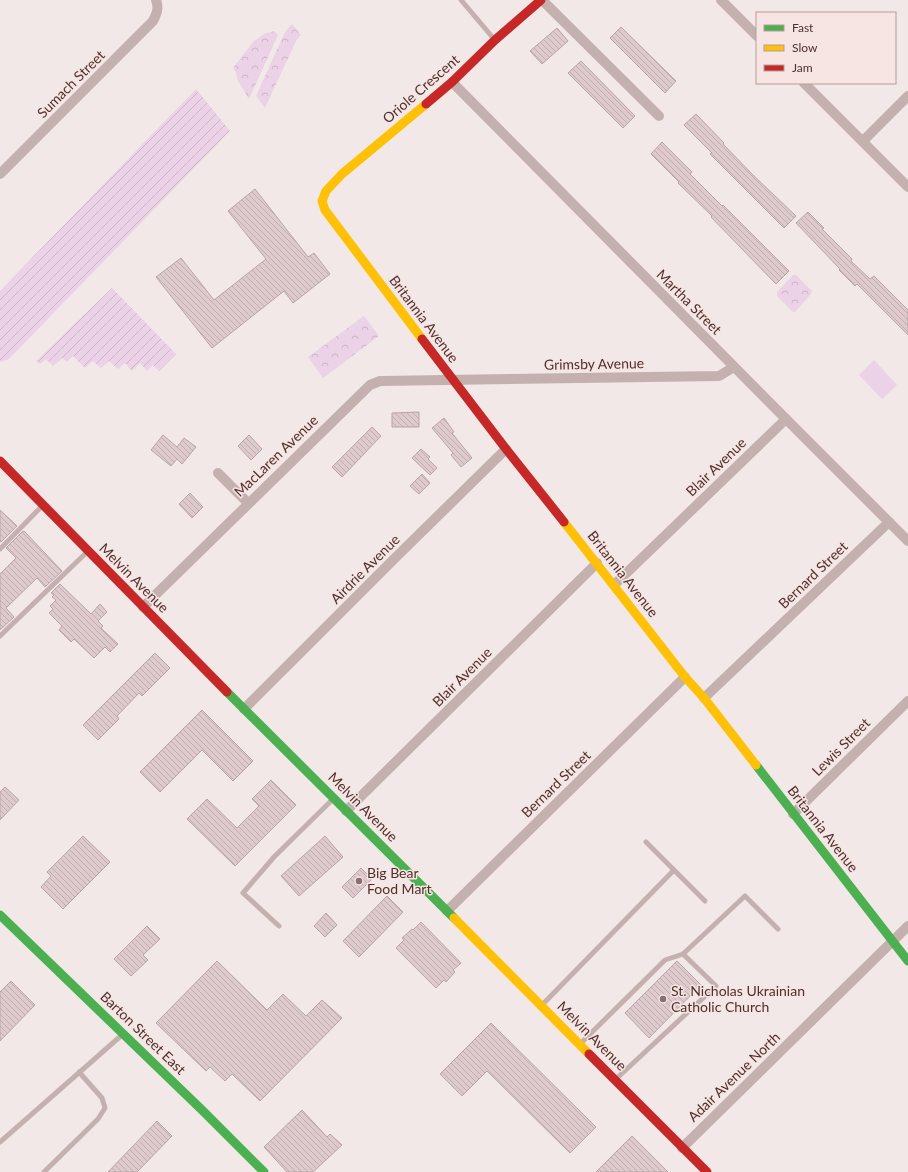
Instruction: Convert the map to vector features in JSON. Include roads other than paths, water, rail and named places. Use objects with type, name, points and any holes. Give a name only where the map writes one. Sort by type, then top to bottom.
[{"type":"street","name":"Sumach Street","points":[[0,174],[154,21],[158,11],[156,0]]},
{"type":"street","name":"Oriole Crescent","points":[[322,201],[326,191],[342,174],[452,82],[495,40],[542,0]]},
{"type":"street","points":[[542,0],[659,116]]},
{"type":"street","points":[[721,0],[756,35]]},
{"type":"street","name":"Martha Street","points":[[452,82],[908,541]]},
{"type":"street","points":[[805,84],[908,187]]},
{"type":"street","points":[[863,141],[908,96]]},
{"type":"street","name":"Britannia Avenue","points":[[322,201],[325,210],[506,449],[685,677],[704,698],[908,961]]},
{"type":"street","name":"Grimsby Avenue","points":[[453,380],[719,376],[734,367]]},
{"type":"street","name":"MacLaren Avenue","points":[[143,607],[370,385],[380,381],[453,380]]},
{"type":"street","name":"Blair Avenue","points":[[614,585],[786,419]]},
{"type":"street","name":"Airdrie Avenue","points":[[244,709],[506,449]]},
{"type":"street","name":"Melvin Avenue","points":[[0,461],[244,709],[447,910],[707,1172]]},
{"type":"street","points":[[218,473],[248,503]]},
{"type":"street","name":"Bernard Street","points":[[704,698],[889,522]]},
{"type":"street","name":"Blair Avenue","points":[[346,811],[597,563]]},
{"type":"street","name":"Bernard Street","points":[[447,910],[685,677]]},
{"type":"street","name":"Lewis Street","points":[[793,814],[908,701]]},
{"type":"street","name":"Barton Street East","points":[[0,915],[264,1172]]},
{"type":"street","name":"Adair Avenue North","points":[[682,1148],[908,926]]},
{"type":"lane","points":[[461,0],[495,40]]},
{"type":"lane","points":[[0,549],[43,505]]},
{"type":"lane","points":[[0,636],[88,551]]},
{"type":"lane","points":[[279,926],[243,893],[274,857],[333,798]]},
{"type":"lane","points":[[646,842],[706,902]]},
{"type":"lane","points":[[541,1006],[674,870]]},
{"type":"lane","points":[[580,1044],[665,960],[684,954],[746,896],[778,930]]},
{"type":"lane","points":[[615,1080],[716,986],[684,954]]},
{"type":"lane","points":[[0,1142],[123,1034]]},
{"type":"lane","points":[[44,1172],[98,1119],[105,1108],[102,1098],[79,1072]]},
{"type":"place","name":"Big Bear Food Mart","points":[[359,881]]},
{"type":"place","name":"St. Nicholas Ukrainian Catholic Church","points":[[663,999]]}]
